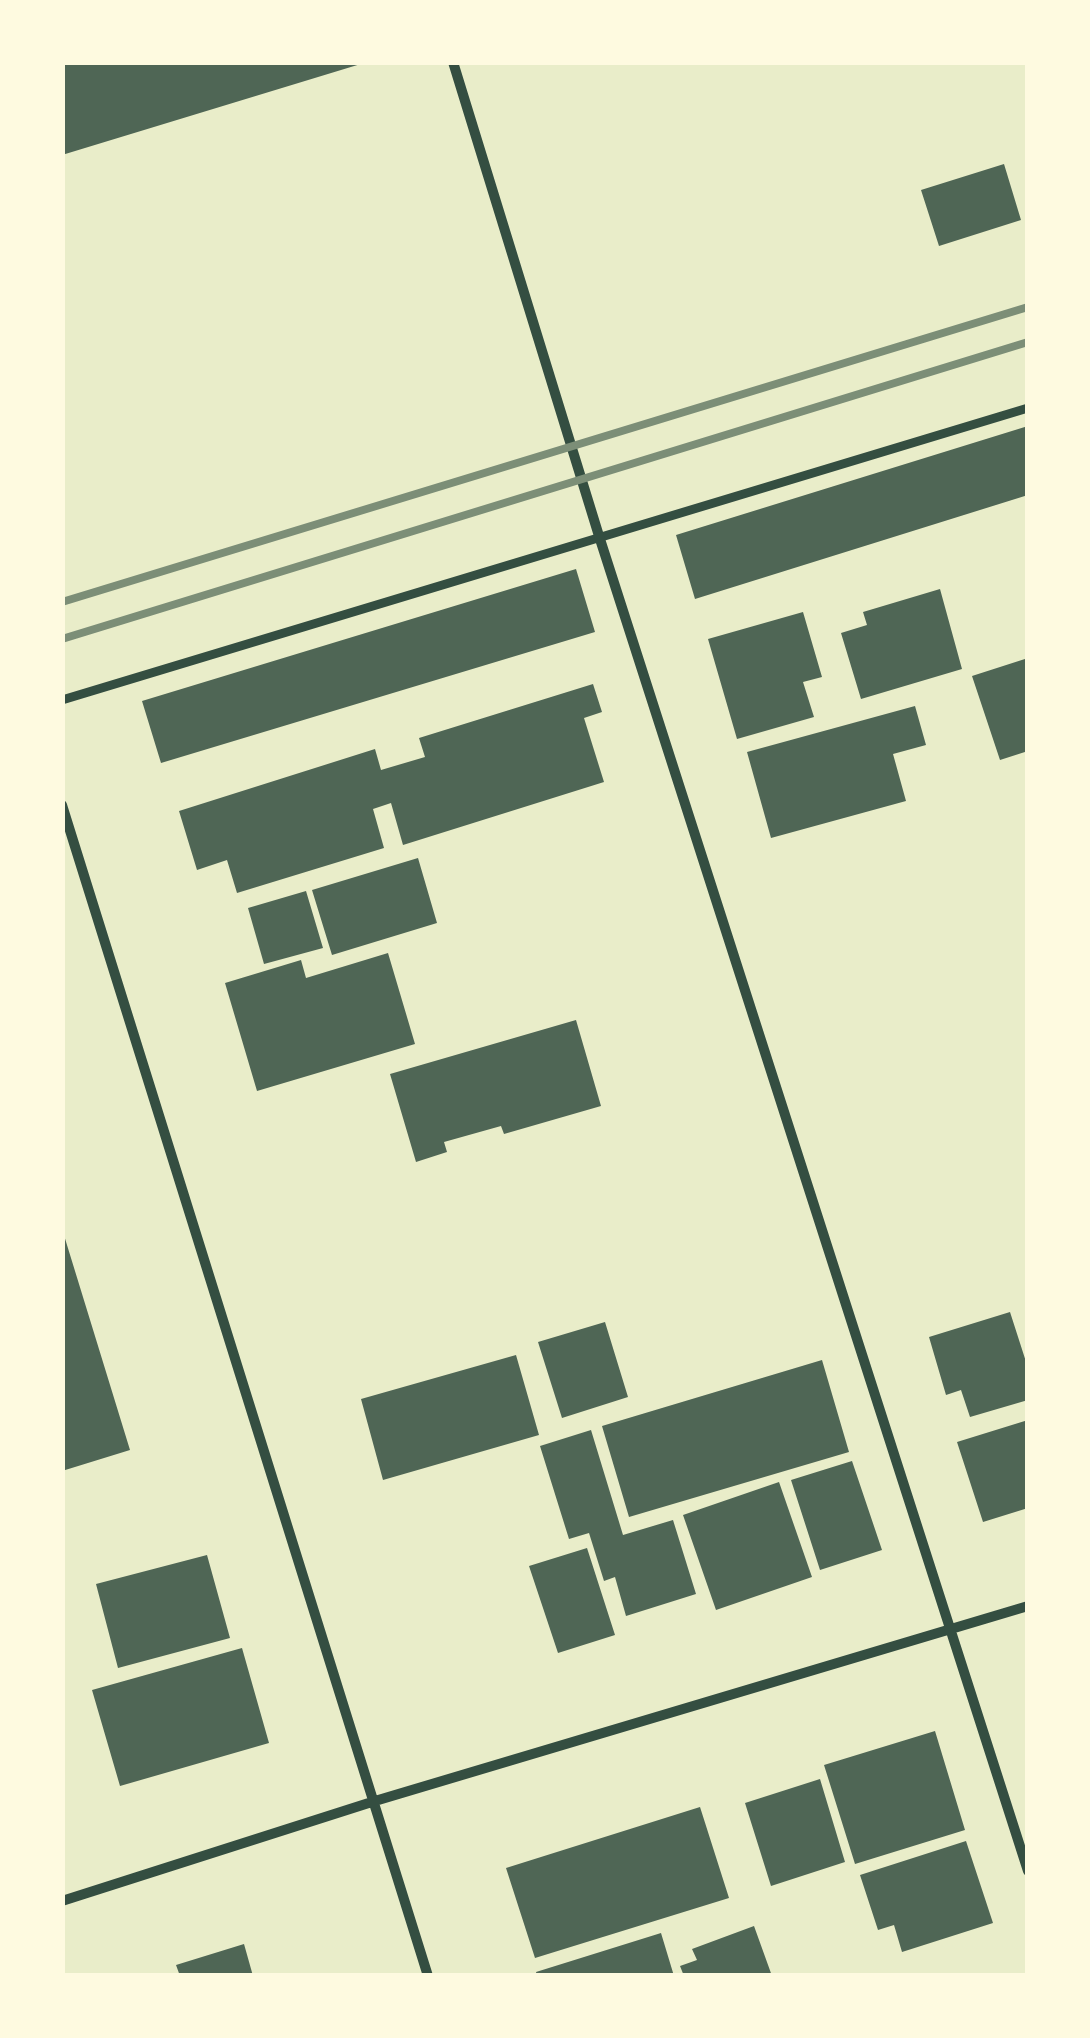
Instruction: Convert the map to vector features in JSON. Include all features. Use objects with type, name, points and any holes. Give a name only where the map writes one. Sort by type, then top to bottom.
[{"type":"street","points":[[453,62],[599,536],[1028,1872]]},
{"type":"street","points":[[62,700],[1028,408]]},
{"type":"street","points":[[62,805],[428,1976]]},
{"type":"street","points":[[62,1902],[375,1800],[1028,1606]]},
{"type":"building","points":[[62,62],[364,62],[364,63],[62,155]]},
{"type":"building","points":[[1004,164],[1021,220],[939,246],[921,190]]},
{"type":"building","points":[[1028,426],[1028,495],[695,599],[676,535]]},
{"type":"building","points":[[576,569],[595,632],[161,763],[142,701]]},
{"type":"building","points":[[940,589],[962,669],[861,699],[841,633],[867,625],[863,612]]},
{"type":"building","points":[[803,612],[822,677],[803,682],[814,717],[737,739],[708,639]]},
{"type":"building","points":[[1028,658],[1028,751],[1000,760],[972,676]]},
{"type":"building","points":[[593,684],[602,712],[584,718],[604,782],[403,845],[391,803],[373,809],[384,848],[237,893],[227,860],[197,870],[179,811],[375,749],[381,770],[425,757],[419,738]]},
{"type":"building","points":[[915,706],[926,745],[893,754],[906,801],[771,838],[747,752]]},
{"type":"building","points":[[418,858],[437,923],[332,955],[312,890]]},
{"type":"building","points":[[306,891],[323,948],[264,964],[248,908]]},
{"type":"building","points":[[388,953],[415,1044],[257,1091],[225,983],[301,960],[306,978]]},
{"type":"building","points":[[576,1020],[601,1106],[504,1134],[501,1126],[444,1142],[447,1152],[416,1162],[390,1074]]},
{"type":"building","points":[[62,1233],[130,1450],[62,1471]]},
{"type":"building","points":[[1010,1312],[1028,1368],[1028,1400],[970,1417],[961,1390],[946,1395],[929,1337]]},
{"type":"building","points":[[605,1322],[628,1397],[562,1418],[538,1342]]},
{"type":"building","points":[[516,1355],[539,1435],[383,1480],[361,1399]]},
{"type":"building","points":[[822,1360],[849,1452],[629,1517],[602,1426]]},
{"type":"building","points":[[1028,1420],[1028,1508],[983,1522],[957,1442]]},
{"type":"building","points":[[591,1430],[623,1535],[673,1520],[696,1594],[626,1616],[615,1577],[604,1581],[589,1533],[569,1539],[540,1446]]},
{"type":"building","points":[[852,1461],[882,1550],[820,1570],[791,1480]]},
{"type":"building","points":[[779,1482],[812,1577],[716,1610],[683,1515]]},
{"type":"building","points":[[587,1548],[615,1635],[558,1653],[529,1566]]},
{"type":"building","points":[[207,1555],[230,1638],[118,1668],[96,1584]]},
{"type":"building","points":[[242,1648],[269,1743],[120,1786],[92,1690]]},
{"type":"building","points":[[935,1731],[965,1830],[855,1864],[824,1765]]},
{"type":"building","points":[[820,1779],[845,1862],[771,1886],[745,1803]]},
{"type":"building","points":[[700,1807],[729,1898],[535,1958],[506,1868]]},
{"type":"building","points":[[966,1841],[993,1923],[902,1952],[894,1925],[878,1930],[860,1875]]},
{"type":"building","points":[[754,1926],[772,1976],[684,1976],[680,1966],[697,1960],[692,1949]]},
{"type":"building","points":[[661,1933],[674,1976],[537,1976],[536,1972]]},
{"type":"building","points":[[244,1944],[253,1976],[180,1976],[176,1965]]},
{"type":"railway","points":[[62,602],[1028,307]]},
{"type":"railway","points":[[62,639],[1028,342]]}]
